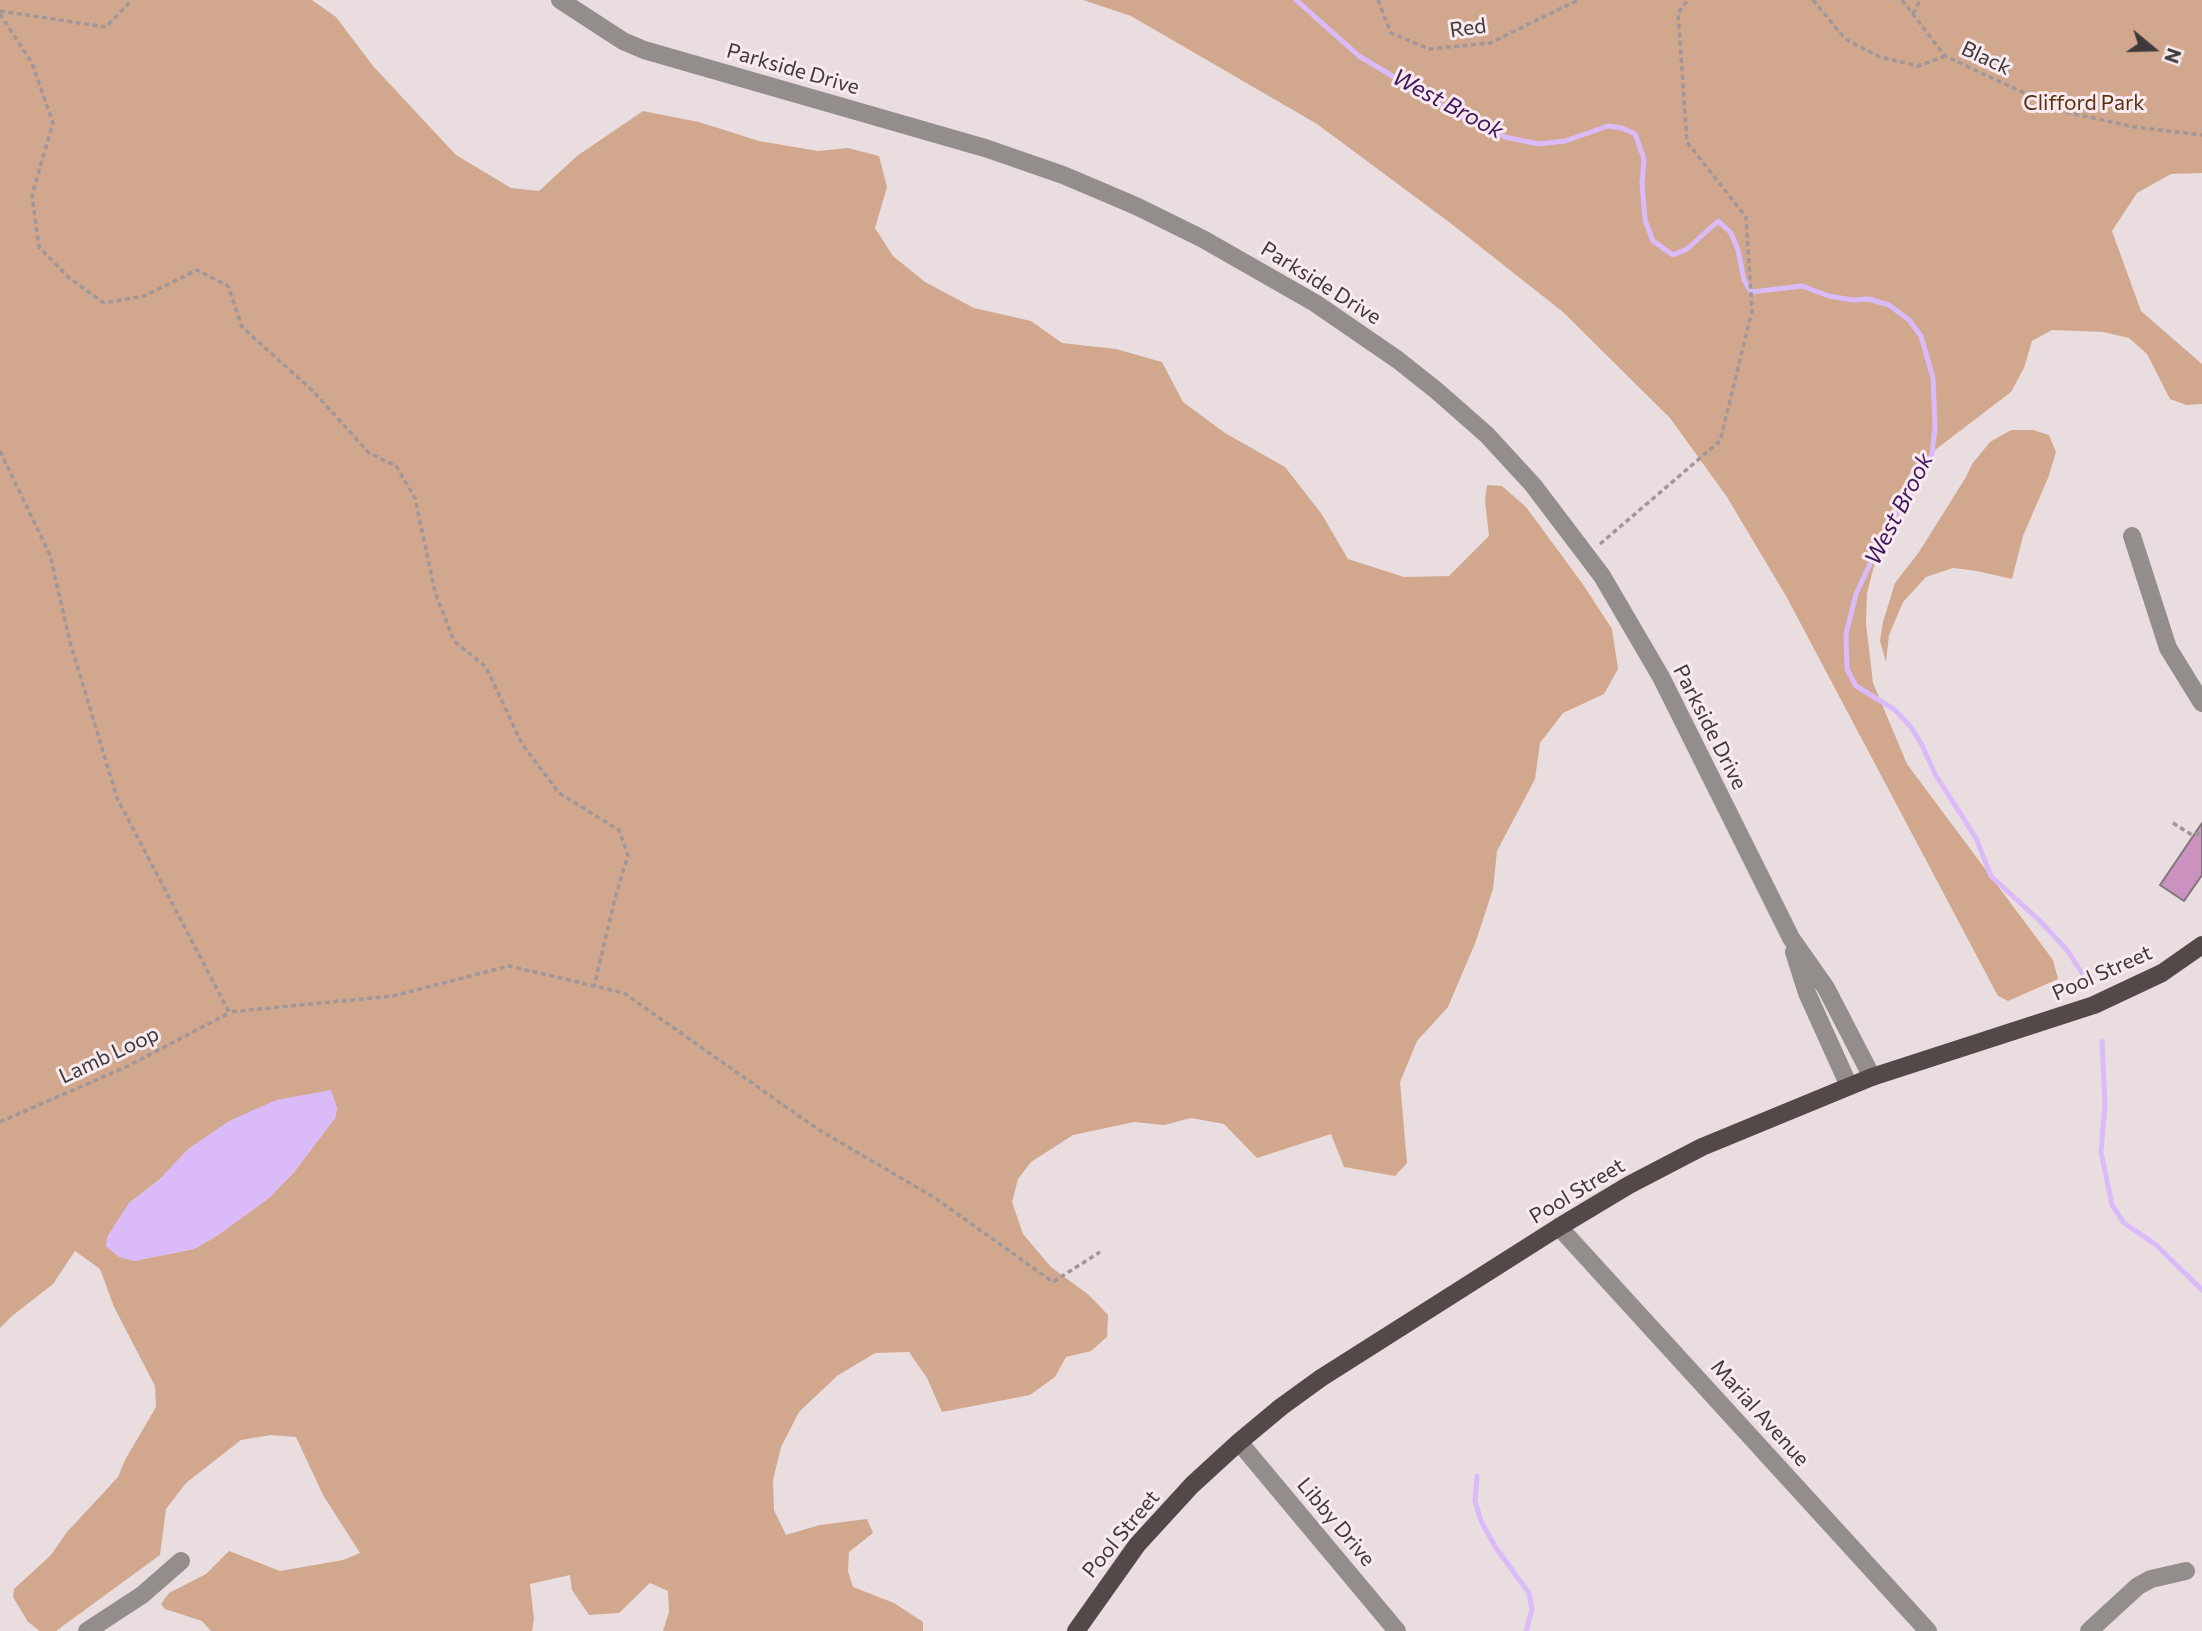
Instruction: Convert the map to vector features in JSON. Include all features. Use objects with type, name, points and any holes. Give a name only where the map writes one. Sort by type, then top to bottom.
[{"type":"main road","name":"Pool Street","points":[[1076,1631],[1137,1545],[1192,1485],[1239,1442],[1321,1378],[1559,1227],[1629,1185],[1702,1147],[1872,1077],[2094,1005],[2162,973],[2202,946]]},
{"type":"street","name":"Parkside Drive","points":[[560,0],[623,41],[644,50],[906,124],[1011,157],[1063,175],[1136,206],[1203,239],[1315,303],[1398,360],[1437,391],[1487,435],[1533,485],[1587,555],[1626,614],[1661,677],[1791,938],[1826,988],[1872,1077]]},
{"type":"street","points":[[2132,536],[2168,648],[2202,703]]},
{"type":"street","name":"Parkside Drive","points":[[1791,938],[1807,993],[1849,1086]]},
{"type":"street","name":"Marial Avenue","points":[[1559,1227],[1928,1631]]},
{"type":"street","name":"Libby Drive","points":[[1239,1442],[1397,1631]]},
{"type":"street","points":[[87,1631],[142,1595],[181,1561]]},
{"type":"street","points":[[2089,1631],[2138,1586],[2151,1579],[2186,1571]]},
{"type":"path","points":[[0,13],[106,27],[132,0]]},
{"type":"path","name":"Red","points":[[1378,0],[1391,33],[1429,49],[1490,43],[1578,0]]},
{"type":"path","points":[[1587,555],[1720,441],[1752,311],[1746,216],[1687,142],[1678,13],[1688,0]]},
{"type":"path","points":[[1814,0],[1845,39],[1880,57],[1918,66],[1945,56]]},
{"type":"path","name":"Black","points":[[1902,0],[1945,56],[2065,112],[2135,127],[2202,135]]},
{"type":"path","points":[[1913,14],[1920,0]]},
{"type":"path","points":[[0,13],[32,63],[53,123],[32,195],[39,247],[68,276],[104,303],[144,296],[197,270],[228,286],[242,327],[313,391],[369,453],[396,466],[415,498],[435,592],[454,641],[486,667],[522,744],[559,793],[619,830],[628,855],[594,987]]},
{"type":"path","points":[[0,451],[50,555],[70,642],[117,798],[229,1012],[393,996],[509,966],[624,993],[816,1128],[935,1198],[1053,1282],[1100,1252]]},
{"type":"path","points":[[2173,823],[2192,835],[2202,833]]},
{"type":"path","name":"Lamb Loop","points":[[0,1122],[128,1066],[229,1012]]},
{"type":"green space","points":[[0,0],[312,0],[336,17],[373,66],[456,155],[511,188],[539,191],[577,156],[643,111],[699,122],[759,141],[818,151],[848,148],[879,156],[887,187],[875,228],[893,256],[925,282],[974,308],[1031,321],[1062,343],[1116,349],[1162,362],[1183,402],[1225,433],[1285,467],[1321,513],[1348,559],[1404,577],[1449,576],[1489,536],[1485,501],[1487,485],[1502,486],[1526,507],[1612,629],[1618,669],[1604,694],[1563,713],[1540,743],[1535,779],[1497,851],[1493,889],[1476,941],[1448,1007],[1417,1041],[1400,1082],[1407,1163],[1395,1176],[1344,1167],[1331,1134],[1257,1158],[1224,1124],[1191,1118],[1164,1125],[1134,1122],[1073,1135],[1031,1162],[1018,1179],[1012,1202],[1023,1234],[1051,1267],[1089,1295],[1108,1315],[1107,1337],[1091,1351],[1066,1357],[1055,1377],[1030,1395],[942,1412],[927,1378],[909,1352],[875,1353],[837,1376],[799,1412],[781,1447],[773,1480],[774,1510],[786,1535],[820,1525],[867,1519],[873,1533],[849,1552],[848,1571],[853,1587],[894,1603],[923,1622],[923,1631],[663,1631],[669,1612],[668,1591],[650,1583],[619,1613],[589,1615],[572,1590],[570,1575],[530,1584],[534,1619],[532,1631],[211,1631],[202,1621],[165,1609],[161,1604],[169,1593],[206,1574],[229,1551],[280,1571],[343,1560],[360,1553],[323,1495],[296,1437],[271,1435],[241,1440],[186,1483],[166,1509],[160,1555],[56,1631],[40,1631],[28,1622],[13,1597],[14,1589],[51,1555],[67,1532],[118,1477],[156,1407],[155,1386],[114,1307],[100,1269],[75,1251],[53,1284],[0,1328]],"holes":[[[331,1091],[337,1108],[335,1118],[294,1172],[269,1198],[194,1249],[134,1261],[129,1203],[159,1180],[188,1150]]]},
{"type":"green space","name":"Clifford Park","points":[[1083,0],[2202,0],[2202,173],[2171,174],[2137,193],[2112,231],[2141,311],[2202,364],[2202,404],[2186,405],[2170,399],[2147,354],[2129,338],[2103,332],[2052,330],[2032,341],[2024,368],[2011,392],[1935,450],[1909,475],[1898,494],[1867,593],[1866,624],[1873,683],[1907,764],[2053,960],[2058,979],[2008,1001],[1998,996],[1786,596],[1727,497],[1670,418],[1563,312],[1449,222],[1317,124],[1131,16]]},
{"type":"green space","points":[[2011,430],[2033,430],[2049,435],[2056,452],[2023,536],[2012,579],[1953,568],[1926,577],[1903,602],[1889,635],[1886,662],[1880,641],[1895,583],[1919,552],[1972,464],[1990,442]]},
{"type":"shaded area","points":[[331,1090],[337,1109],[335,1118],[294,1172],[269,1198],[215,1237],[194,1249],[134,1261],[119,1257],[106,1246],[107,1237],[129,1203],[159,1180],[188,1149],[229,1121],[276,1100]]},
{"type":"building","points":[[2202,823],[2202,875],[2184,901],[2160,885]]},
{"type":"waterway","name":"West Brook","points":[[1296,0],[1359,56],[1468,121],[1505,137],[1538,144],[1565,141],[1608,126],[1635,134],[1644,159],[1642,183],[1645,220],[1653,241],[1673,255],[1687,249],[1718,221],[1731,233],[1738,250],[1744,280],[1751,292],[1802,286],[1829,296],[1852,300],[1869,299],[1889,305],[1909,320],[1921,336],[1933,378],[1935,427],[1932,454],[1920,479],[1886,530],[1856,594],[1846,634],[1847,669],[1856,686],[1895,710],[1911,727],[1935,774],[1976,838],[1991,876],[2040,921],[2067,950],[2082,973]]},
{"type":"waterway","name":"West Brook","points":[[2102,1041],[2105,1105],[2101,1152],[2112,1205],[2124,1223],[2155,1244],[2202,1290]]},
{"type":"waterway","points":[[1477,1476],[1475,1501],[1481,1521],[1496,1548],[1529,1593],[1532,1610],[1526,1631]]}]
